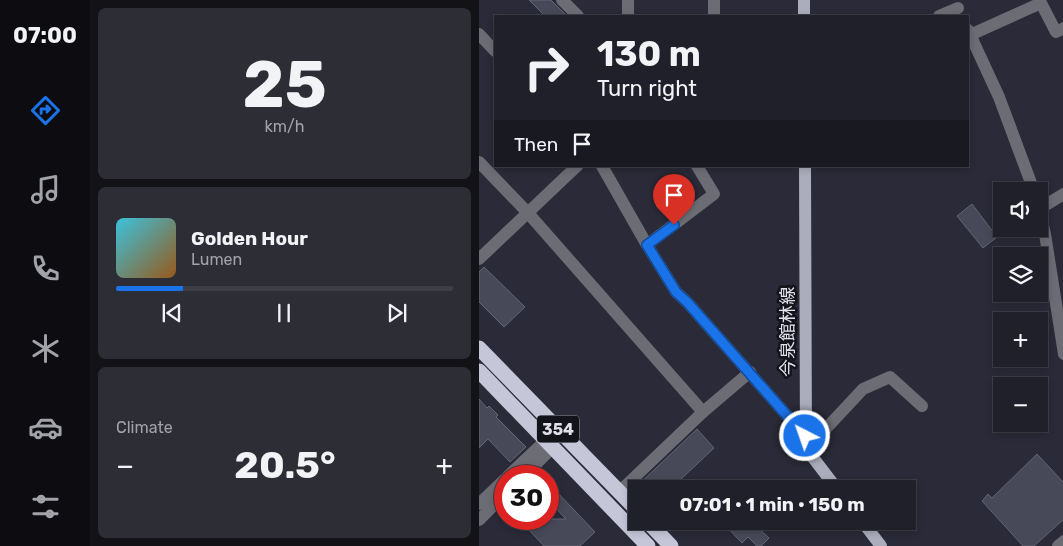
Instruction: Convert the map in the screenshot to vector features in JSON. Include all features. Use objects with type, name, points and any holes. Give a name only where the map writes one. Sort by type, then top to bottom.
[{"type":"highway","name":"354","points":[[479,348],[628,501]]},
{"type":"highway","name":"354","points":[[479,371],[648,546]]},
{"type":"highway","points":[[656,530],[671,546]]},
{"type":"main road","points":[[804,0],[804,15]]},
{"type":"main road","name":"今泉館林線","points":[[805,167],[806,440]]},
{"type":"main road","points":[[806,440],[811,455],[830,480]]},
{"type":"main road","points":[[868,530],[878,545]]},
{"type":"street","points":[[562,0],[577,15]]},
{"type":"street","points":[[628,0],[628,15]]},
{"type":"street","points":[[714,0],[714,15]]},
{"type":"street","points":[[1031,182],[999,97],[969,33],[1041,3],[1056,32],[1063,28]]},
{"type":"street","points":[[941,15],[957,8]]},
{"type":"street","points":[[479,34],[494,50]]},
{"type":"street","points":[[479,162],[528,213],[703,412]]},
{"type":"street","points":[[479,259],[576,167]]},
{"type":"street","points":[[603,167],[676,292],[750,372],[806,440],[820,435],[863,389],[890,377],[921,406]]},
{"type":"street","points":[[647,245],[714,194],[698,167]]},
{"type":"street","points":[[1048,203],[1063,194]]},
{"type":"street","points":[[1045,237],[1063,354]]},
{"type":"street","points":[[619,492],[703,412],[750,372]]},
{"type":"street","points":[[520,465],[540,446],[550,444],[547,453],[535,465]]},
{"type":"street","points":[[479,504],[494,490]]},
{"type":"street","points":[[479,520],[494,505]]},
{"type":"street","points":[[1058,546],[1063,541]]},
{"type":"building","points":[[529,0],[551,0],[566,15],[544,15]]},
{"type":"building","points":[[972,204],[993,232],[993,237],[997,237],[983,248],[957,216]]},
{"type":"building","points":[[484,267],[525,307],[504,327],[479,302],[479,272]]},
{"type":"building","points":[[479,399],[487,408],[489,406],[498,415],[496,417],[526,447],[510,462],[488,439],[479,448]]},
{"type":"building","points":[[697,429],[714,448],[680,480],[643,480]]},
{"type":"building","points":[[1037,454],[1064,483],[1064,519],[1034,546],[1023,546],[982,501],[988,494],[992,498]]},
{"type":"building","points":[[559,494],[595,532],[580,546],[544,546],[529,530],[559,530],[559,519],[566,519],[559,512]]},
{"type":"building","points":[[730,530],[761,530],[769,538],[761,546],[757,546],[748,537],[742,543]]},
{"type":"route","points":[[674,225],[647,245],[676,292],[750,372],[805,436]]}]
